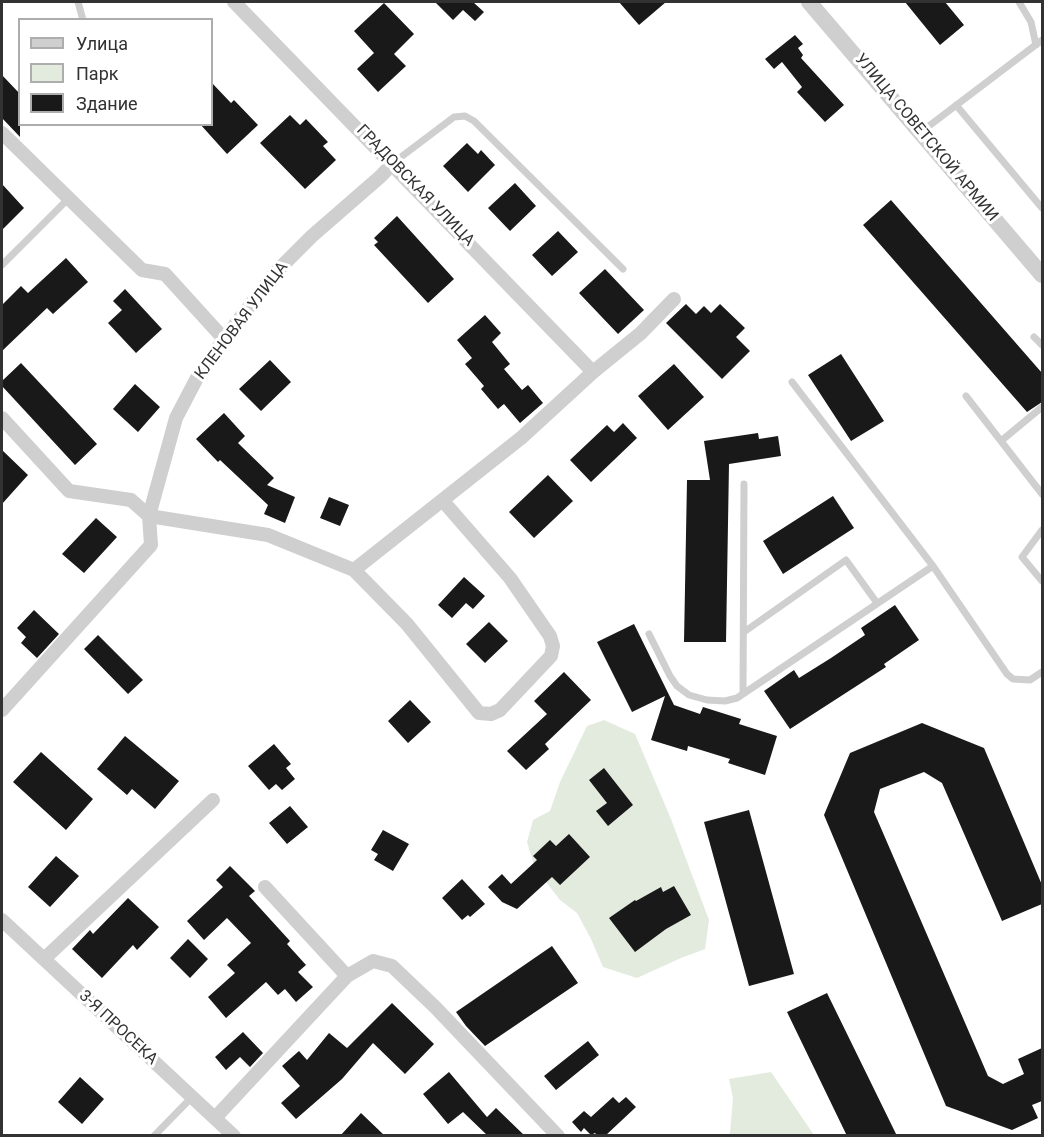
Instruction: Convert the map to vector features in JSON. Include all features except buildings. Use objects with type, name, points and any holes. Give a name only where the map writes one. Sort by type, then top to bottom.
[{"type":"street","name":"ГРАДОВСКАЯ УЛИЦА","points":[[234,2],[393,163],[593,372]]},
{"type":"street","name":"УЛИЦА СОВЕТСКОЙ АРМИИ","points":[[809,2],[1042,275]]},
{"type":"street","points":[[2,133],[142,270],[165,274],[224,339]]},
{"type":"street","name":"КЛЕНОВАЯ УЛИЦА","points":[[2,710],[151,545],[149,516],[176,418],[198,376],[224,339],[275,273],[312,236],[393,163]]},
{"type":"street","points":[[354,570],[521,438],[593,372],[641,333],[674,299]]},
{"type":"street","points":[[2,418],[69,491],[132,500],[149,516],[268,535],[354,570],[407,624],[479,713],[491,714],[500,710],[551,656],[553,646],[550,636],[510,578],[443,501]]},
{"type":"street","points":[[44,959],[213,801]]},
{"type":"street","points":[[265,886],[347,976]]},
{"type":"street","name":"3-Я ПРОСЕКА","points":[[2,920],[234,1136]]},
{"type":"street","points":[[215,1118],[347,976],[373,961],[392,966],[558,1136]]},
{"type":"lane","points":[[78,2],[82,18]]},
{"type":"lane","points":[[1019,2],[1031,22],[1036,45]]},
{"type":"lane","points":[[921,132],[1042,40]]},
{"type":"lane","points":[[956,105],[1042,208]]},
{"type":"lane","points":[[393,163],[454,117],[465,116],[474,120],[623,269]]},
{"type":"lane","points":[[2,265],[68,199]]},
{"type":"lane","points":[[1034,337],[1042,345]]},
{"type":"lane","points":[[792,382],[933,566],[1007,674],[1013,679],[1030,680],[1042,672]]},
{"type":"lane","points":[[966,396],[1042,494]]},
{"type":"lane","points":[[1001,441],[1042,407]]},
{"type":"lane","points":[[743,694],[744,484]]},
{"type":"lane","points":[[1042,530],[1022,557],[1042,581]]},
{"type":"lane","points":[[744,632],[846,560],[877,603]]},
{"type":"lane","points":[[649,634],[670,676],[678,686],[689,695],[707,700],[725,701],[737,698],[933,566]]},
{"type":"lane","points":[[154,1136],[192,1097]]},
{"type":"green space","points":[[604,720],[635,734],[671,819],[709,920],[705,949],[637,978],[603,967],[577,913],[560,900],[535,868],[527,842],[533,820],[550,811],[560,782],[587,726]]},
{"type":"green space","points":[[771,1072],[814,1135],[727,1135],[730,1133],[733,1098],[729,1079]]}]
